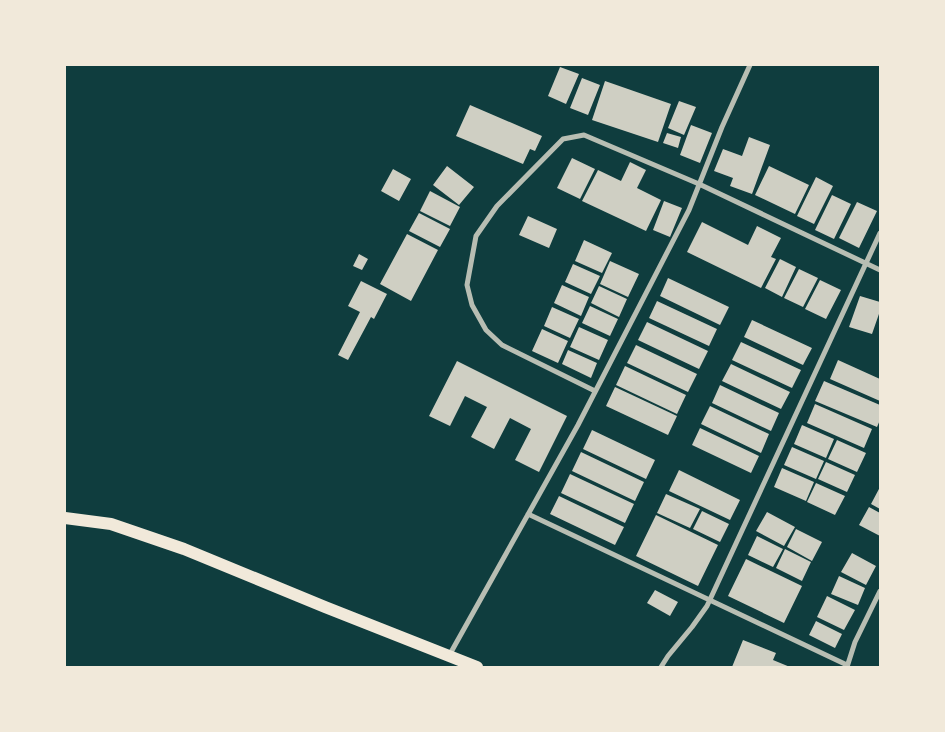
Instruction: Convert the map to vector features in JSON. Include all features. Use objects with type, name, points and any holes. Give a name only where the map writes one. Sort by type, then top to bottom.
[{"type":"main road","points":[[65,518],[111,524],[184,549],[477,667]]},
{"type":"street","points":[[448,656],[578,425],[689,210],[750,65]]},
{"type":"street","points":[[595,391],[502,345],[486,330],[472,304],[467,285],[476,236],[497,206],[563,139],[584,135],[699,184],[880,270]]},
{"type":"street","points":[[661,667],[710,600],[880,233]]},
{"type":"street","points":[[528,514],[847,666],[855,642],[880,591]]},
{"type":"building","points":[[560,67],[579,74],[566,104],[548,96]]},
{"type":"building","points":[[582,78],[600,85],[588,115],[570,108]]},
{"type":"building","points":[[605,81],[671,104],[658,142],[592,120]]},
{"type":"building","points":[[679,101],[696,107],[684,135],[668,128]]},
{"type":"building","points":[[470,105],[542,136],[535,151],[530,149],[523,164],[456,136]]},
{"type":"building","points":[[691,125],[712,133],[700,163],[680,155]]},
{"type":"building","points":[[667,133],[681,137],[678,148],[663,143]]},
{"type":"building","points":[[749,137],[770,145],[752,194],[730,186],[733,178],[714,171],[723,149],[742,156]]},
{"type":"building","points":[[572,158],[595,169],[580,199],[557,188]]},
{"type":"building","points":[[630,162],[646,170],[637,188],[661,200],[646,231],[582,201],[598,170],[621,181]]},
{"type":"building","points":[[447,166],[474,187],[459,205],[433,185]]},
{"type":"building","points":[[769,166],[809,185],[795,214],[755,195]]},
{"type":"building","points":[[393,169],[411,179],[399,201],[381,191]]},
{"type":"building","points":[[816,177],[833,186],[814,224],[797,216]]},
{"type":"building","points":[[430,191],[460,207],[450,226],[420,211]]},
{"type":"building","points":[[832,195],[851,204],[834,239],[815,230]]},
{"type":"building","points":[[664,201],[682,208],[670,237],[653,230]]},
{"type":"building","points":[[857,202],[877,211],[859,248],[839,238]]},
{"type":"building","points":[[419,213],[450,229],[440,247],[409,231]]},
{"type":"building","points":[[528,216],[557,229],[549,248],[519,235]]},
{"type":"building","points":[[702,222],[748,245],[757,226],[781,238],[771,257],[776,259],[761,288],[687,252]]},
{"type":"building","points":[[407,234],[438,250],[411,301],[380,284]]},
{"type":"building","points":[[584,240],[612,253],[602,273],[575,261]]},
{"type":"building","points":[[359,254],[368,259],[362,270],[353,266]]},
{"type":"building","points":[[780,259],[796,267],[782,297],[765,288]]},
{"type":"building","points":[[610,261],[639,274],[628,297],[600,284]]},
{"type":"building","points":[[573,264],[600,276],[591,294],[565,282]]},
{"type":"building","points":[[799,269],[818,278],[803,307],[784,298]]},
{"type":"building","points":[[668,278],[729,307],[720,325],[660,296]]},
{"type":"building","points":[[820,280],[841,290],[826,319],[805,309]]},
{"type":"building","points":[[361,281],[387,294],[374,319],[371,317],[348,360],[338,355],[360,312],[348,306]]},
{"type":"building","points":[[562,285],[589,297],[581,316],[554,303]]},
{"type":"building","points":[[599,286],[627,299],[619,317],[591,303]]},
{"type":"building","points":[[860,296],[880,302],[880,311],[872,334],[849,327]]},
{"type":"building","points":[[657,301],[717,329],[709,346],[649,318]]},
{"type":"building","points":[[590,306],[618,319],[610,336],[582,323]]},
{"type":"building","points":[[552,307],[579,319],[570,338],[544,326]]},
{"type":"building","points":[[752,320],[812,348],[803,365],[744,337]]},
{"type":"building","points":[[647,322],[708,351],[699,369],[638,340]]},
{"type":"building","points":[[579,327],[608,340],[599,360],[570,347]]},
{"type":"building","points":[[542,329],[568,341],[558,363],[532,351]]},
{"type":"building","points":[[741,342],[801,370],[792,388],[732,360]]},
{"type":"building","points":[[636,345],[697,374],[688,392],[627,363]]},
{"type":"building","points":[[568,350],[597,363],[591,378],[562,364]]},
{"type":"building","points":[[838,360],[880,379],[880,401],[830,379]]},
{"type":"building","points":[[457,361],[567,416],[539,472],[515,460],[531,429],[510,418],[494,449],[471,437],[487,407],[465,396],[450,426],[429,416]]},
{"type":"building","points":[[731,364],[790,392],[781,409],[722,381]]},
{"type":"building","points":[[625,366],[686,395],[677,414],[616,385]]},
{"type":"building","points":[[824,381],[880,405],[880,420],[877,427],[815,401]]},
{"type":"building","points":[[720,385],[779,413],[771,431],[712,403]]},
{"type":"building","points":[[615,387],[677,416],[668,435],[606,406]]},
{"type":"building","points":[[815,404],[872,429],[864,448],[807,423]]},
{"type":"building","points":[[710,406],[769,434],[761,453],[701,424]]},
{"type":"building","points":[[802,425],[834,439],[826,458],[794,444]]},
{"type":"building","points":[[700,428],[759,456],[751,473],[692,445]]},
{"type":"building","points":[[592,430],[655,460],[646,479],[583,449]]},
{"type":"building","points":[[837,440],[866,453],[857,472],[828,459]]},
{"type":"building","points":[[792,447],[824,461],[816,479],[784,465]]},
{"type":"building","points":[[581,452],[644,482],[635,501],[572,471]]},
{"type":"building","points":[[826,462],[855,475],[847,492],[818,479]]},
{"type":"building","points":[[782,468],[814,482],[806,501],[774,487]]},
{"type":"building","points":[[679,470],[740,500],[730,520],[669,491]]},
{"type":"building","points":[[570,474],[634,504],[625,523],[561,493]]},
{"type":"building","points":[[816,483],[845,496],[835,515],[807,502]]},
{"type":"building","points":[[880,487],[880,509],[871,504]]},
{"type":"building","points":[[666,494],[700,509],[690,528],[657,513]]},
{"type":"building","points":[[559,496],[624,527],[615,545],[550,514]]},
{"type":"building","points":[[869,507],[880,513],[880,536],[859,525]]},
{"type":"building","points":[[702,511],[729,524],[720,542],[693,529]]},
{"type":"building","points":[[767,512],[795,527],[784,546],[756,531]]},
{"type":"building","points":[[656,515],[718,545],[698,586],[636,556]]},
{"type":"building","points":[[796,529],[822,542],[812,561],[787,547]]},
{"type":"building","points":[[757,536],[783,549],[773,567],[748,555]]},
{"type":"building","points":[[785,549],[811,562],[802,581],[776,568]]},
{"type":"building","points":[[852,553],[876,566],[866,585],[841,572]]},
{"type":"building","points":[[746,559],[802,586],[784,623],[728,596]]},
{"type":"building","points":[[839,576],[865,588],[858,605],[831,594]]},
{"type":"building","points":[[655,590],[678,602],[670,616],[647,603]]},
{"type":"building","points":[[827,596],[855,610],[844,630],[817,617]]},
{"type":"building","points":[[816,621],[842,634],[835,648],[809,635]]},
{"type":"building","points":[[743,640],[776,653],[773,660],[790,667],[732,667]]}]
